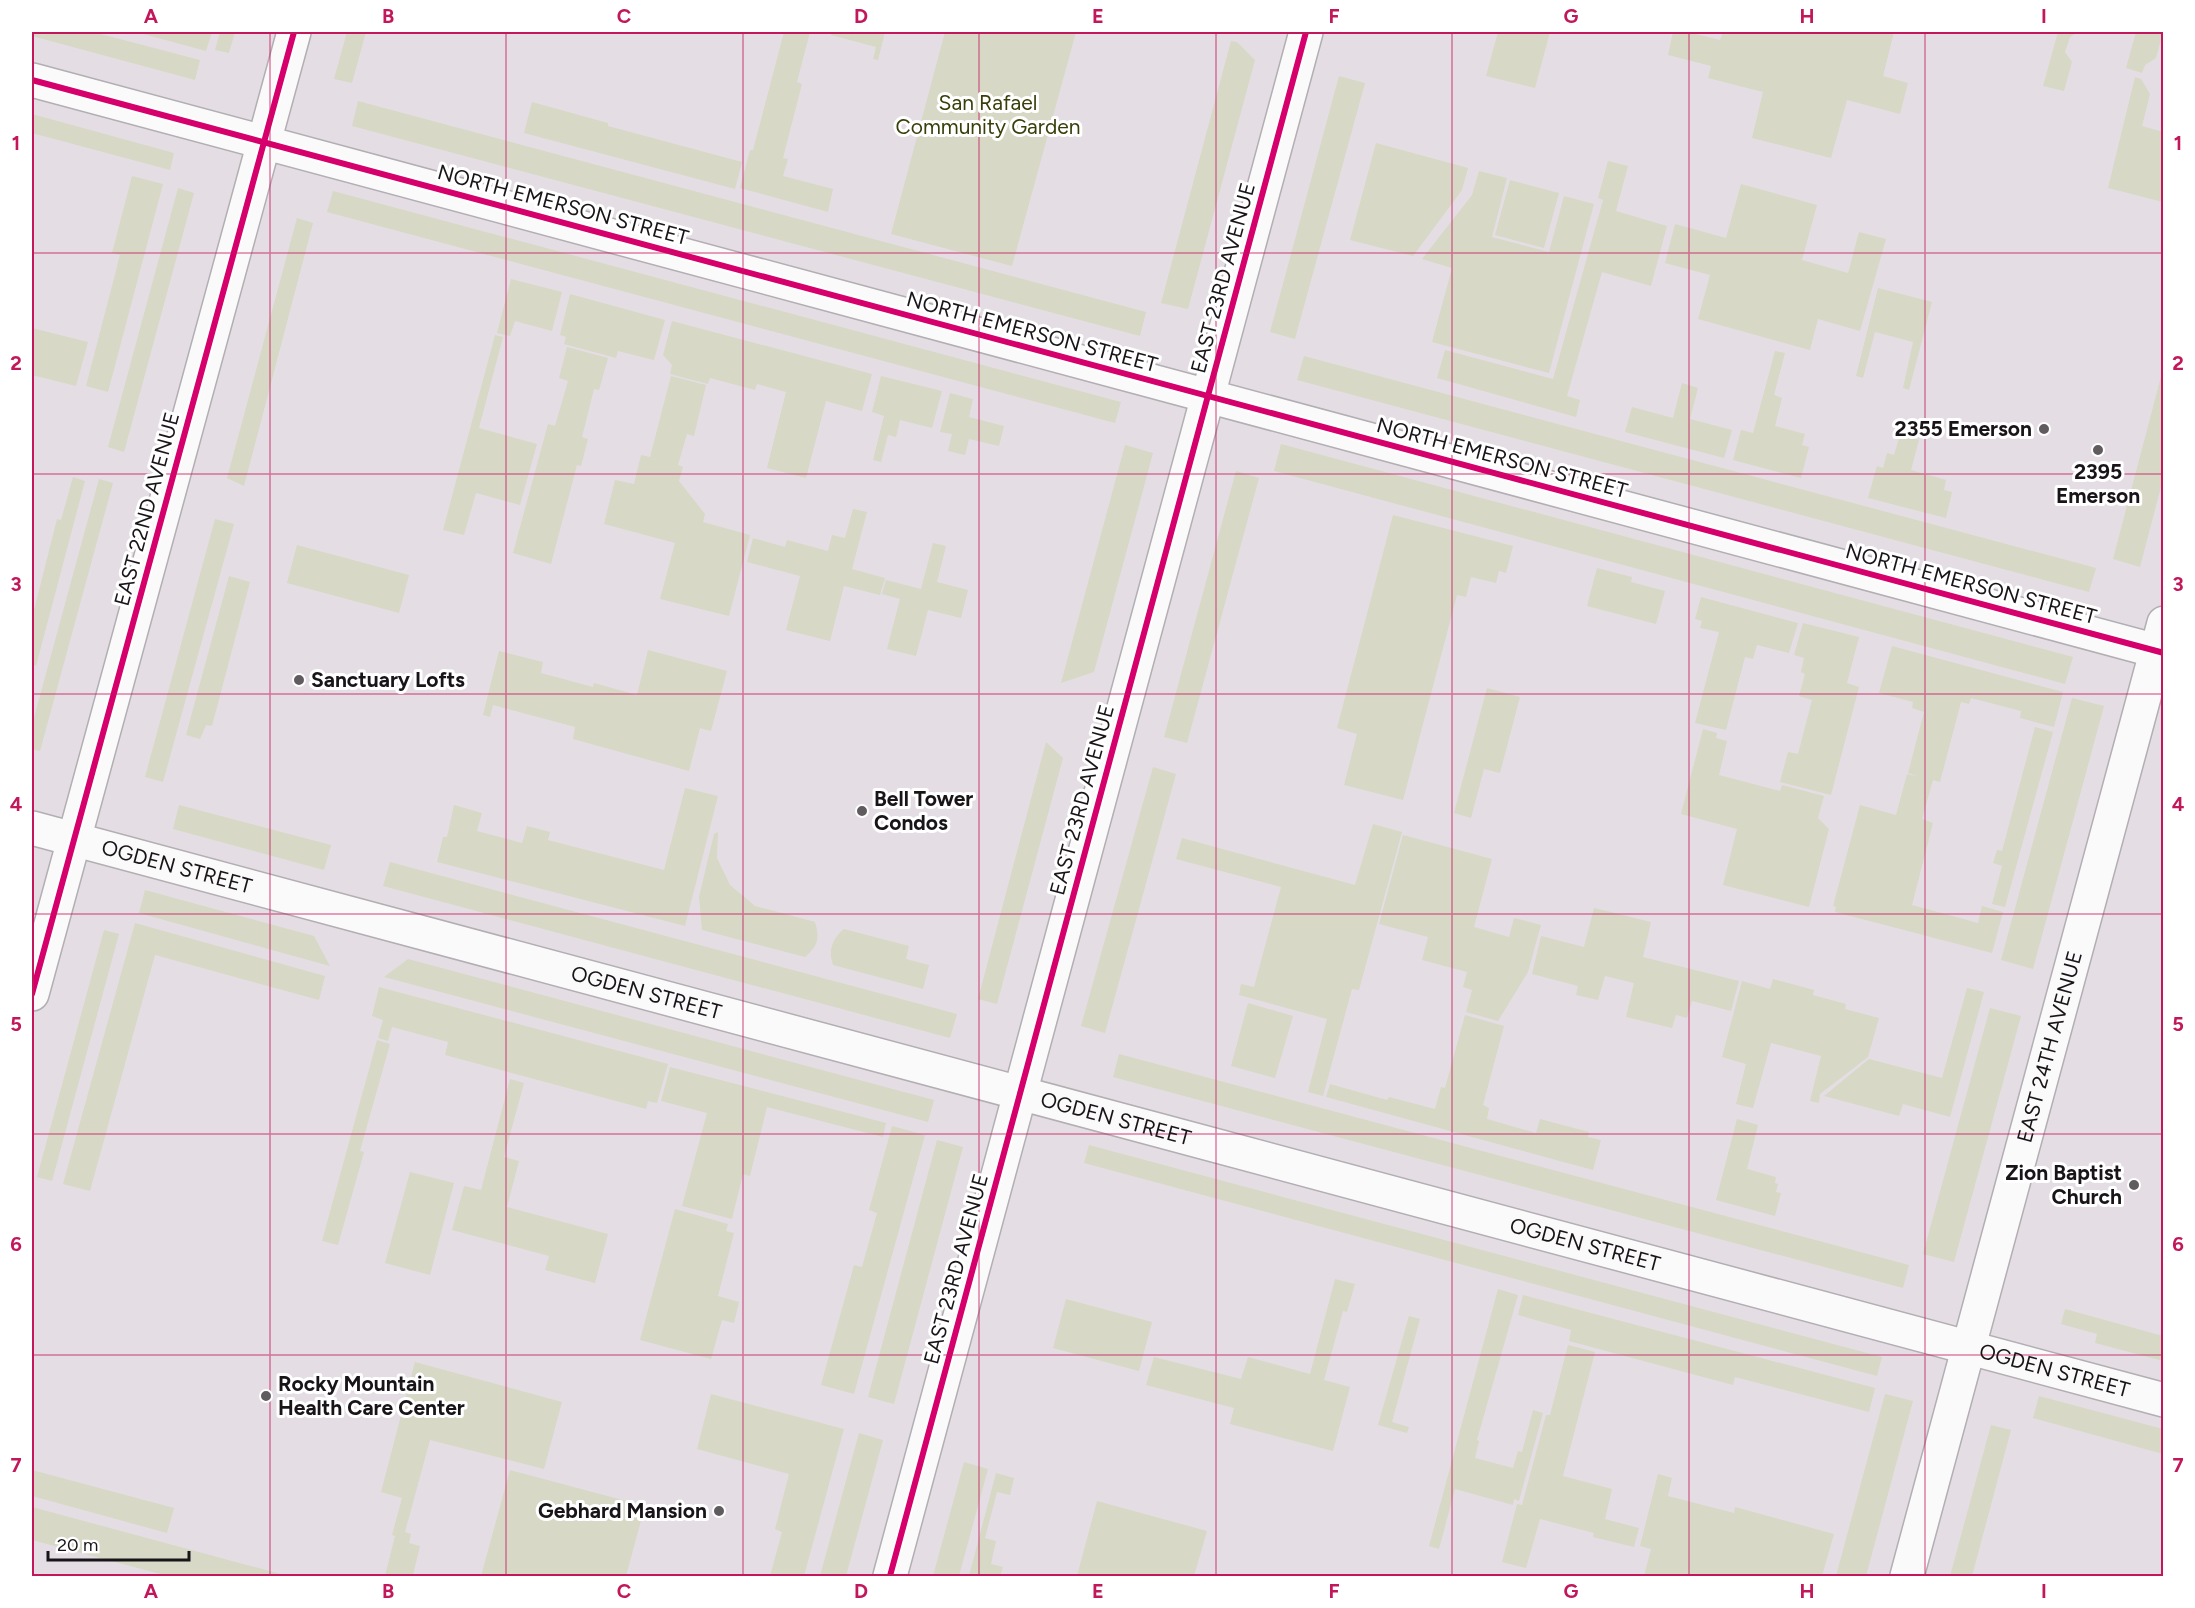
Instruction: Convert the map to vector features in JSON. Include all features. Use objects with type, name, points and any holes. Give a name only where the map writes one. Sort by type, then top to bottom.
[{"type":"street","name":"EAST 22ND AVENUE","points":[[32,994],[294,32]]},
{"type":"street","name":"EAST 23RD AVENUE","points":[[890,1576],[1306,32]]},
{"type":"street","name":"NORTH EMERSON STREET","points":[[32,80],[1209,396],[2161,642]]},
{"type":"street","name":"EAST 24TH AVENUE","points":[[1907,1576],[2161,642]]},
{"type":"street","name":"OGDEN STREET","points":[[32,828],[2163,1400]]},
{"type":"green space","points":[[32,32],[93,32],[200,60],[195,80],[32,36]]},
{"type":"green space","points":[[136,32],[212,32],[206,51]]},
{"type":"green space","points":[[220,32],[235,32],[229,53],[215,50]]},
{"type":"green space","points":[[347,32],[366,32],[352,83],[334,79]]},
{"type":"green space","points":[[784,32],[810,32],[797,82],[802,84],[783,158],[788,159],[783,176],[833,189],[828,212],[740,188],[750,150],[753,150]]},
{"type":"green space","points":[[832,32],[885,32],[878,60],[873,59],[876,47],[831,35]]},
{"type":"green space","name":"San Rafael Community Garden","points":[[945,32],[1076,32],[1012,266],[891,234]]},
{"type":"green space","points":[[1498,32],[1550,32],[1535,88],[1486,76]]},
{"type":"green space","points":[[1673,32],[1688,32],[1720,40],[1723,32],[1894,32],[1883,76],[1908,83],[1900,114],[1847,100],[1831,158],[1752,138],[1763,92],[1708,78],[1711,66],[1668,55]]},
{"type":"green space","points":[[2058,32],[2078,32],[2070,37],[2065,52],[2072,62],[2064,91],[2043,86]]},
{"type":"green space","points":[[2136,32],[2163,32],[2156,58],[2145,65],[2142,73],[2126,68]]},
{"type":"green space","points":[[1231,41],[1237,42],[1255,60],[1188,309],[1161,303]]},
{"type":"green space","points":[[1339,76],[1365,83],[1295,339],[1270,332]]},
{"type":"green space","points":[[2135,77],[2141,79],[2150,94],[2142,126],[2163,132],[2163,202],[2108,188]]},
{"type":"green space","points":[[358,101],[1146,312],[1140,336],[352,126]]},
{"type":"green space","points":[[532,102],[608,123],[608,126],[742,162],[735,189],[524,133]]},
{"type":"green space","points":[[32,114],[174,153],[170,170],[32,133]]},
{"type":"green space","points":[[1376,143],[1468,168],[1462,190],[1413,256],[1350,240]]},
{"type":"green space","points":[[1608,161],[1628,166],[1616,211],[1667,226],[1651,286],[1602,272],[1567,396],[1580,400],[1576,417],[1437,378],[1445,350],[1553,379],[1603,200],[1598,198]]},
{"type":"green space","points":[[1479,171],[1507,178],[1492,237],[1549,252],[1564,196],[1594,204],[1549,373],[1432,342],[1452,268],[1422,259],[1472,195]]},
{"type":"green space","points":[[132,176],[163,184],[108,392],[86,386],[120,255],[112,253]]},
{"type":"green space","points":[[1510,180],[1559,193],[1544,248],[1495,235]]},
{"type":"green space","points":[[1741,184],[1817,205],[1802,260],[1848,273],[1859,232],[1886,239],[1860,331],[1818,319],[1810,350],[1698,319],[1710,275],[1665,263],[1675,224],[1726,238]]},
{"type":"green space","points":[[178,188],[194,193],[124,452],[108,447]]},
{"type":"green space","points":[[333,191],[1121,402],[1115,423],[327,212]]},
{"type":"green space","points":[[297,218],[313,223],[244,486],[227,478]]},
{"type":"green space","points":[[511,279],[562,292],[552,331],[515,321],[510,336],[497,333]]},
{"type":"green space","points":[[1878,288],[1932,302],[1909,390],[1903,388],[1913,342],[1875,332],[1863,378],[1856,376]]},
{"type":"green space","points":[[570,294],[665,320],[654,360],[618,351],[616,358],[564,344],[566,337],[560,335]]},
{"type":"green space","points":[[672,321],[872,374],[862,411],[826,401],[806,478],[767,468],[786,392],[757,384],[755,390],[710,378],[708,384],[670,374],[672,365],[663,355]]},
{"type":"green space","points":[[32,328],[88,342],[76,386],[32,375]]},
{"type":"green space","points":[[495,335],[503,337],[479,428],[537,444],[520,505],[476,493],[464,535],[443,530]]},
{"type":"green space","points":[[567,347],[608,358],[599,390],[594,389],[582,437],[588,439],[581,466],[577,465],[551,564],[513,553],[548,424],[555,426],[568,381],[559,378]]},
{"type":"green space","points":[[1775,351],[1785,353],[1774,395],[1782,398],[1775,426],[1805,434],[1802,445],[1809,447],[1801,478],[1733,460],[1741,430],[1753,433]]},
{"type":"green space","points":[[1304,356],[2096,568],[2089,592],[1297,380]]},
{"type":"green space","points":[[2163,369],[2163,479],[2140,567],[2113,559]]},
{"type":"green space","points":[[671,376],[706,385],[694,436],[687,434],[678,465],[683,467],[679,481],[705,514],[703,522],[750,535],[729,616],[660,599],[675,543],[604,524],[615,480],[634,484],[641,455],[650,457]]},
{"type":"green space","points":[[881,376],[942,391],[932,428],[900,420],[896,437],[888,435],[881,462],[873,460],[884,416],[872,412]]},
{"type":"green space","points":[[1682,383],[1698,388],[1690,419],[1732,430],[1724,458],[1625,432],[1632,407],[1673,418]]},
{"type":"green space","points":[[950,393],[973,399],[969,417],[1004,426],[999,446],[969,439],[965,455],[948,451],[952,434],[940,432]]},
{"type":"green space","points":[[1900,435],[1919,440],[1911,470],[1946,480],[1944,490],[1952,492],[1946,518],[1868,498],[1877,466],[1883,468],[1887,453],[1894,455]]},
{"type":"green space","points":[[1281,444],[2073,657],[2065,684],[1274,471]]},
{"type":"green space","points":[[1125,445],[1153,453],[1094,672],[1061,683]]},
{"type":"green space","points":[[1236,471],[1259,478],[1187,743],[1164,737]]},
{"type":"green space","points":[[73,477],[85,481],[36,666],[32,664],[32,618],[57,519],[61,520]]},
{"type":"green space","points":[[99,479],[113,483],[40,751],[32,749],[32,725]]},
{"type":"green space","points":[[853,509],[867,512],[852,569],[885,578],[880,595],[844,586],[830,641],[786,630],[800,576],[747,562],[753,538],[785,547],[787,540],[828,551],[832,535],[845,538]]},
{"type":"green space","points":[[1393,515],[1513,546],[1506,573],[1499,571],[1496,583],[1471,577],[1466,597],[1457,595],[1403,800],[1344,785],[1357,734],[1337,728]]},
{"type":"green space","points":[[215,519],[234,524],[163,782],[145,777]]},
{"type":"green space","points":[[933,543],[946,546],[937,582],[968,590],[961,618],[928,610],[916,656],[887,649],[900,599],[882,594],[886,580],[921,589]]},
{"type":"green space","points":[[297,545],[409,575],[399,613],[287,583]]},
{"type":"green space","points":[[1597,568],[1632,577],[1631,582],[1665,591],[1656,624],[1587,606]]},
{"type":"green space","points":[[229,576],[250,582],[212,726],[206,725],[200,739],[186,735]]},
{"type":"green space","points":[[1701,597],[1798,623],[1789,653],[1757,645],[1753,659],[1745,657],[1726,730],[1695,723],[1719,632],[1700,628],[1702,621],[1695,619]]},
{"type":"green space","points":[[1803,623],[1859,637],[1847,683],[1859,687],[1831,795],[1780,782],[1788,752],[1798,754],[1812,700],[1799,696],[1805,674],[1801,672],[1804,658],[1794,655]]},
{"type":"green space","points":[[1892,646],[2063,692],[2054,727],[2020,718],[2021,711],[1971,698],[1969,704],[1961,702],[1940,782],[1933,780],[1922,819],[1933,823],[1912,905],[1978,923],[1982,906],[2003,912],[1992,953],[1835,912],[1836,907],[1833,906],[1860,805],[1896,815],[1907,774],[1920,777],[1908,773],[1924,712],[1912,708],[1913,702],[1879,693]]},
{"type":"green space","points":[[648,650],[727,671],[711,731],[700,728],[689,771],[573,739],[575,727],[493,705],[490,717],[483,715],[499,651],[543,662],[541,673],[593,687],[594,683],[637,695]]},
{"type":"green space","points":[[1487,688],[1520,697],[1500,773],[1484,769],[1471,818],[1454,813]]},
{"type":"green space","points":[[2072,698],[2104,706],[2033,969],[2001,960]]},
{"type":"green space","points":[[2035,727],[2053,732],[2005,907],[1992,904],[2002,866],[1993,863],[1997,850],[2002,851]]},
{"type":"green space","points":[[1703,729],[1717,733],[1716,738],[1727,741],[1719,775],[1780,791],[1782,785],[1824,796],[1818,818],[1829,829],[1809,907],[1723,885],[1737,829],[1681,814]]},
{"type":"green space","points":[[1046,742],[1063,758],[997,1004],[978,999]]},
{"type":"green space","points":[[1153,767],[1176,774],[1105,1033],[1081,1026]]},
{"type":"green space","points":[[685,788],[718,796],[685,926],[437,862],[443,837],[447,837],[454,805],[482,813],[477,831],[522,843],[527,826],[550,832],[548,840],[664,870]]},
{"type":"green space","points":[[179,805],[331,845],[324,870],[173,829]]},
{"type":"green space","points":[[1373,824],[1402,832],[1359,990],[1352,989],[1323,1096],[1308,1092],[1327,1019],[1239,995],[1241,984],[1254,987],[1281,887],[1176,859],[1182,838],[1355,885]]},
{"type":"green space","points":[[718,832],[717,858],[730,885],[755,906],[815,922],[817,941],[805,957],[702,930],[699,897],[714,834]]},
{"type":"green space","points":[[1403,835],[1492,859],[1474,927],[1509,937],[1514,918],[1541,925],[1528,972],[1498,1021],[1466,1012],[1472,990],[1463,987],[1467,972],[1422,960],[1428,937],[1379,924]]},
{"type":"green space","points":[[390,862],[957,1014],[950,1038],[383,886]]},
{"type":"green space","points":[[145,890],[314,936],[330,966],[139,913]]},
{"type":"green space","points":[[1594,908],[1651,922],[1643,957],[1739,981],[1731,1011],[1692,1001],[1687,1018],[1676,1015],[1672,1028],[1626,1017],[1634,983],[1605,976],[1598,1000],[1576,995],[1578,986],[1532,974],[1541,936],[1584,947]]},
{"type":"green space","points":[[135,923],[325,976],[319,1000],[155,955],[90,1191],[63,1184]]},
{"type":"green space","points":[[844,929],[909,946],[906,959],[929,965],[923,989],[833,965],[832,945]]},
{"type":"green space","points":[[104,930],[119,934],[52,1181],[37,1177]]},
{"type":"green space","points":[[408,959],[934,1100],[928,1122],[384,977]]},
{"type":"green space","points":[[1773,979],[1814,990],[1813,995],[1846,1004],[1845,1009],[1879,1018],[1868,1057],[1820,1094],[1819,1103],[1810,1101],[1821,1056],[1771,1043],[1753,1108],[1736,1104],[1746,1064],[1722,1057],[1742,981],[1770,989]]},
{"type":"green space","points":[[379,987],[668,1064],[657,1103],[648,1101],[646,1109],[445,1055],[448,1042],[392,1027],[388,1041],[378,1038],[383,1020],[372,1016]]},
{"type":"green space","points":[[1967,988],[1984,992],[1950,1117],[1903,1104],[1899,1116],[1824,1096],[1869,1059],[1942,1078]]},
{"type":"green space","points":[[1248,1003],[1293,1016],[1275,1078],[1231,1066]]},
{"type":"green space","points":[[1990,1008],[2021,1016],[1954,1262],[1923,1254]]},
{"type":"green space","points":[[1465,1015],[1504,1026],[1483,1105],[1489,1108],[1487,1119],[1536,1133],[1540,1119],[1589,1132],[1588,1137],[1601,1140],[1593,1170],[1326,1097],[1330,1084],[1387,1100],[1389,1097],[1435,1109],[1441,1087],[1445,1088]]},
{"type":"green space","points":[[377,1040],[390,1044],[360,1151],[364,1152],[338,1245],[322,1241]]},
{"type":"green space","points":[[1119,1054],[1909,1265],[1903,1288],[1113,1077]]},
{"type":"green space","points":[[670,1067],[886,1123],[883,1137],[767,1107],[750,1176],[743,1174],[732,1219],[682,1206],[707,1113],[661,1101]]},
{"type":"green space","points":[[510,1079],[524,1083],[504,1157],[519,1161],[507,1207],[608,1234],[595,1283],[545,1270],[549,1256],[452,1230],[464,1186],[481,1190]]},
{"type":"green space","points":[[1737,1119],[1758,1125],[1747,1169],[1776,1177],[1775,1183],[1778,1184],[1776,1192],[1781,1193],[1775,1216],[1716,1200]]},
{"type":"green space","points":[[892,1126],[925,1135],[854,1394],[821,1385],[854,1265],[862,1267],[877,1213],[869,1210]]},
{"type":"green space","points":[[937,1140],[963,1147],[894,1404],[868,1397]]},
{"type":"green space","points":[[1089,1145],[1882,1357],[1877,1376],[1084,1163]]},
{"type":"green space","points":[[410,1172],[454,1183],[430,1275],[385,1263]]},
{"type":"green space","points":[[675,1209],[728,1224],[726,1231],[734,1233],[718,1296],[739,1302],[734,1323],[722,1320],[711,1359],[640,1340]]},
{"type":"green space","points":[[1335,1279],[1355,1284],[1347,1312],[1343,1311],[1324,1380],[1350,1387],[1333,1451],[1230,1424],[1234,1408],[1146,1385],[1154,1357],[1241,1379],[1248,1357],[1310,1374]]},
{"type":"green space","points":[[1498,1289],[1518,1295],[1477,1440],[1479,1441],[1475,1458],[1513,1468],[1518,1451],[1522,1452],[1533,1410],[1543,1413],[1519,1501],[1514,1499],[1513,1505],[1455,1489],[1439,1549],[1429,1546]]},
{"type":"green space","points":[[1523,1295],[1875,1388],[1869,1412],[1735,1377],[1733,1385],[1569,1341],[1571,1330],[1518,1315]]},
{"type":"green space","points":[[1066,1299],[1152,1322],[1139,1371],[1053,1348]]},
{"type":"green space","points":[[2065,1309],[2163,1336],[2163,1361],[2095,1343],[2097,1334],[2061,1324]]},
{"type":"green space","points":[[1409,1316],[1420,1319],[1392,1422],[1409,1427],[1407,1433],[1378,1425]]},
{"type":"green space","points":[[1568,1345],[1595,1352],[1563,1476],[1612,1489],[1605,1519],[1639,1528],[1634,1547],[1593,1537],[1594,1533],[1540,1519],[1526,1568],[1502,1562],[1517,1504],[1522,1505],[1546,1415],[1550,1415]]},
{"type":"green space","points":[[415,1362],[562,1402],[544,1469],[430,1440],[405,1532],[411,1534],[409,1543],[420,1546],[413,1575],[419,1576],[385,1576],[395,1536],[392,1535],[402,1498],[381,1492]]},
{"type":"green space","points":[[711,1394],[844,1429],[804,1576],[770,1576],[782,1532],[775,1529],[789,1474],[697,1449]]},
{"type":"green space","points":[[1885,1394],[1913,1401],[1866,1576],[1836,1576]]},
{"type":"green space","points":[[2039,1396],[2163,1429],[2163,1454],[2033,1418]]},
{"type":"green space","points":[[1991,1425],[2011,1430],[1972,1576],[1950,1576]]},
{"type":"green space","points":[[859,1433],[883,1440],[846,1576],[820,1576]]},
{"type":"green space","points":[[964,1462],[988,1469],[959,1576],[933,1576]]},
{"type":"green space","points":[[32,1470],[174,1508],[167,1533],[32,1496]]},
{"type":"green space","points":[[510,1470],[645,1506],[626,1576],[481,1576]]},
{"type":"green space","points":[[996,1473],[1014,1478],[1010,1495],[997,1492],[985,1538],[996,1541],[991,1564],[1003,1567],[1000,1576],[969,1576]]},
{"type":"green space","points":[[1658,1474],[1672,1478],[1668,1496],[1734,1513],[1735,1507],[1834,1534],[1822,1576],[1644,1576],[1651,1549],[1640,1546]]},
{"type":"green space","points":[[1097,1501],[1207,1531],[1194,1576],[1077,1576]]},
{"type":"green space","points":[[32,1507],[288,1576],[168,1576],[32,1540]]},
{"type":"cycle path","points":[[32,994],[294,32]]},
{"type":"cycle path","points":[[890,1576],[1306,32]]},
{"type":"cycle path","points":[[32,80],[2164,653]]},
{"type":"place","name":"2355 Emerson","points":[[2044,429]]},
{"type":"place","name":"2395 Emerson","points":[[2098,450]]},
{"type":"place","name":"Sanctuary Lofts","points":[[299,680]]},
{"type":"place","name":"Bell Tower Condos","points":[[862,811]]},
{"type":"place","name":"Zion Baptist Church","points":[[2134,1185]]},
{"type":"place","name":"Rocky Mountain Health Care Center","points":[[266,1396]]},
{"type":"place","name":"Gebhard Mansion","points":[[719,1511]]}]
